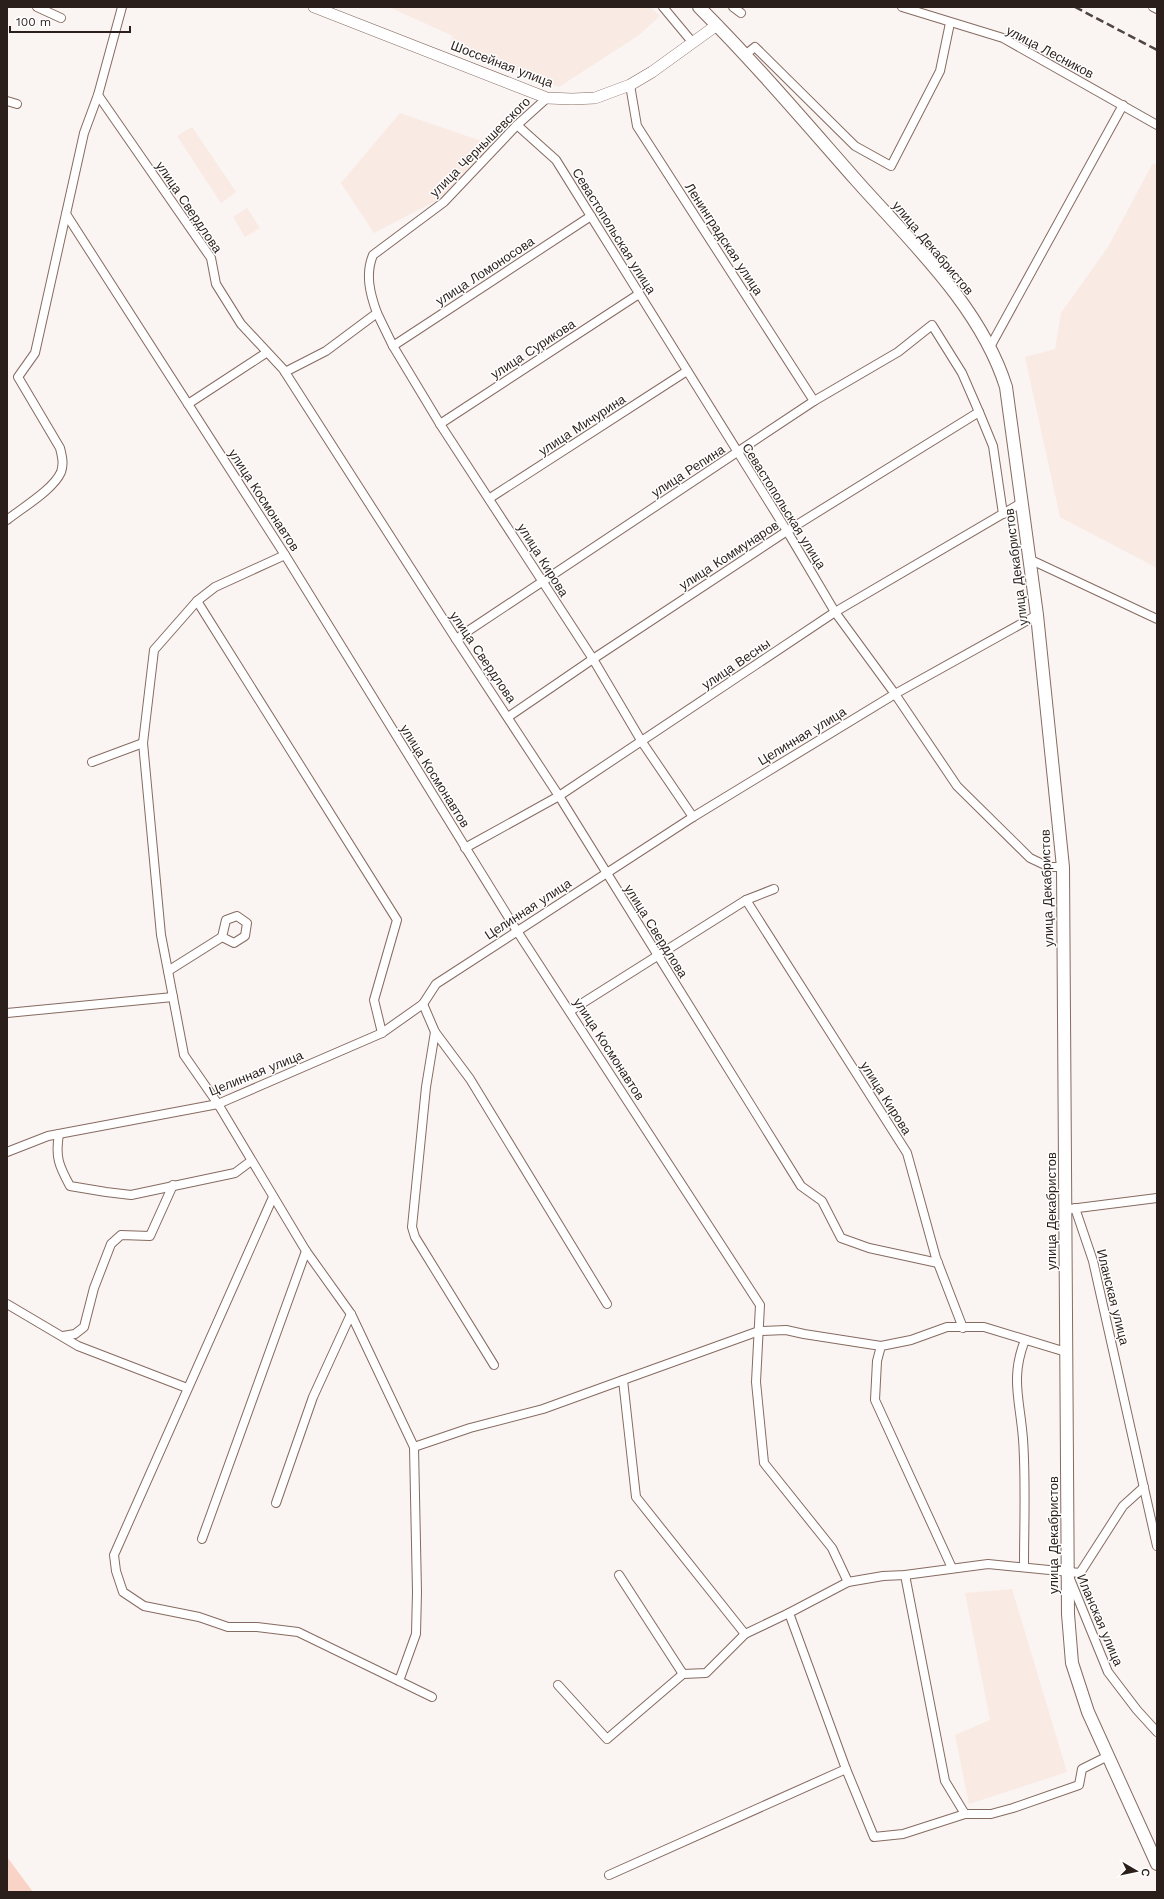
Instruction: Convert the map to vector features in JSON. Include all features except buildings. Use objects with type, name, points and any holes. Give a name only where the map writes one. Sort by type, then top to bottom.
[{"type":"main road","name":"улица Декабристов","points":[[699,7],[745,55],[939,274],[978,325],[999,363],[1006,387],[1036,615],[1063,867],[1070,1209],[1066,1352],[1067,1573],[1068,1614],[1072,1663],[1088,1712],[1157,1864]]},
{"type":"street","points":[[37,7],[61,18]]},
{"type":"street","points":[[7,520],[53,484],[61,472],[64,460],[60,448],[18,378],[35,353],[84,133],[98,95],[122,7]]},
{"type":"street","name":"Шоссейная улица","points":[[314,7],[547,98],[595,98],[630,85],[652,72],[717,25]]},
{"type":"street","points":[[662,7],[693,43]]},
{"type":"street","points":[[733,7],[741,13]]},
{"type":"street","name":"улица Лесников","points":[[902,7],[950,23],[1003,38],[1157,125]]},
{"type":"street","points":[[1153,7],[1157,9]]},
{"type":"street","points":[[745,55],[755,47],[855,146],[891,166],[940,71],[950,23]]},
{"type":"street","name":"Ленинградская улица","points":[[630,85],[637,126],[814,401]]},
{"type":"street","name":"улица Свердлова","points":[[98,95],[211,258],[216,284],[241,324],[285,372],[559,796],[801,1186],[822,1200],[841,1238],[869,1248],[938,1263]]},
{"type":"street","name":"улица Чернышевского","points":[[377,313],[368,278],[368,266],[373,255],[444,202],[516,125],[547,98]]},
{"type":"street","points":[[7,101],[17,104]]},
{"type":"street","points":[[990,347],[1122,105]]},
{"type":"street","name":"Севастопольская улица","points":[[516,125],[556,160],[787,530],[835,612],[895,694],[957,786],[1030,858],[1049,867],[1063,867]]},
{"type":"street","name":"улица Космонавтов","points":[[66,214],[285,555],[517,931],[760,1305],[756,1382],[764,1463],[832,1548],[848,1582]]},
{"type":"street","name":"улица Ломоносова","points":[[393,346],[591,216]]},
{"type":"street","name":"улица Сурикова","points":[[440,424],[639,294]]},
{"type":"street","points":[[285,372],[326,351],[377,313]]},
{"type":"street","name":"улица Кирова","points":[[377,313],[393,346],[440,424],[490,498],[593,659],[642,742],[693,817]]},
{"type":"street","name":"улица Репина","points":[[456,638],[814,401],[898,352],[932,325],[962,373],[979,412]]},
{"type":"street","points":[[188,404],[266,353]]},
{"type":"street","name":"улица Мичурина","points":[[490,498],[687,371]]},
{"type":"street","points":[[979,412],[993,446],[1003,514]]},
{"type":"street","name":"улица Коммунаров","points":[[508,717],[787,530],[979,412]]},
{"type":"street","name":"улица Весны","points":[[465,848],[559,796],[835,612],[1022,502]]},
{"type":"street","points":[[285,555],[215,587],[197,601],[154,650],[144,743],[161,935],[184,1055],[218,1104],[306,1251],[350,1314],[414,1447],[417,1592],[416,1634],[399,1680]]},
{"type":"street","points":[[1029,558],[1157,619]]},
{"type":"street","points":[[197,601],[397,920],[374,1000],[382,1033]]},
{"type":"street","name":"Целинная улица","points":[[7,1152],[48,1136],[218,1104],[382,1033],[423,1004],[436,984],[606,872],[693,817],[895,694],[1036,615]]},
{"type":"street","points":[[92,762],[144,743]]},
{"type":"street","points":[[570,1011],[658,957],[746,900],[774,890]]},
{"type":"street","name":"улица Кирова","points":[[746,900],[907,1153],[938,1263],[963,1328]]},
{"type":"street","points":[[168,971],[222,937]]},
{"type":"street","points":[[7,1013],[173,997]]},
{"type":"street","points":[[423,1004],[435,1032],[470,1079],[606,1304]]},
{"type":"street","points":[[435,1032],[426,1087],[412,1227],[415,1238],[494,1365]]},
{"type":"street","points":[[59,1134],[56,1149],[59,1166],[70,1186],[106,1192],[131,1195],[235,1173],[252,1161]]},
{"type":"street","points":[[62,1336],[75,1334],[84,1327],[94,1288],[111,1244],[121,1235],[150,1236],[173,1185]]},
{"type":"street","points":[[1070,1209],[1156,1196]]},
{"type":"street","points":[[273,1197],[114,1555],[116,1570],[123,1592],[144,1606],[199,1617],[228,1626],[257,1627],[298,1632],[432,1697]]},
{"type":"street","name":"Иланская улица","points":[[1070,1209],[1094,1261],[1157,1546]]},
{"type":"street","points":[[202,1539],[306,1251]]},
{"type":"street","points":[[7,1304],[78,1346],[187,1388]]},
{"type":"street","points":[[276,1503],[313,1397],[350,1314]]},
{"type":"street","points":[[414,1447],[470,1428],[543,1409],[759,1331],[786,1330],[882,1346],[911,1340],[947,1327],[984,1327],[1066,1352]]},
{"type":"street","points":[[1024,1567],[1023,1439],[1016,1376],[1018,1357],[1025,1340]]},
{"type":"street","points":[[882,1346],[877,1360],[875,1400],[952,1568]]},
{"type":"street","points":[[623,1380],[636,1497],[745,1634]]},
{"type":"street","name":"Иланская улица","points":[[1144,1487],[1123,1506],[1080,1573],[1067,1573],[1108,1672],[1137,1710],[1157,1732]]},
{"type":"street","points":[[558,1685],[607,1739],[683,1674],[706,1672],[745,1634],[790,1614],[848,1582],[883,1576],[905,1575],[988,1564],[1067,1573]]},
{"type":"street","points":[[619,1575],[683,1674]]},
{"type":"street","points":[[905,1575],[945,1781],[965,1814]]},
{"type":"street","points":[[790,1614],[846,1769],[874,1837],[904,1834],[965,1814],[998,1812],[1079,1785],[1082,1769],[1108,1756]]},
{"type":"street","points":[[609,1876],[846,1769]]},
{"type":"shaded area","points":[[389,7],[650,7],[660,16],[639,35],[559,87],[450,43],[453,36]]},
{"type":"shaded area","points":[[400,113],[493,145],[445,196],[374,233],[341,183]]},
{"type":"shaded area","points":[[192,127],[236,192],[221,203],[177,136]]},
{"type":"shaded area","points":[[1153,163],[1157,165],[1157,568],[1060,517],[1025,357],[1055,349],[1061,313],[1108,247]]},
{"type":"shaded area","points":[[247,208],[260,228],[245,237],[233,217]]},
{"type":"shaded area","points":[[1012,1589],[1067,1772],[969,1804],[955,1735],[990,1720],[965,1593]]},
{"type":"shaded area","points":[[7,1857],[33,1892],[7,1892]]},
{"type":"railway","points":[[1075,7],[1157,50]]}]
